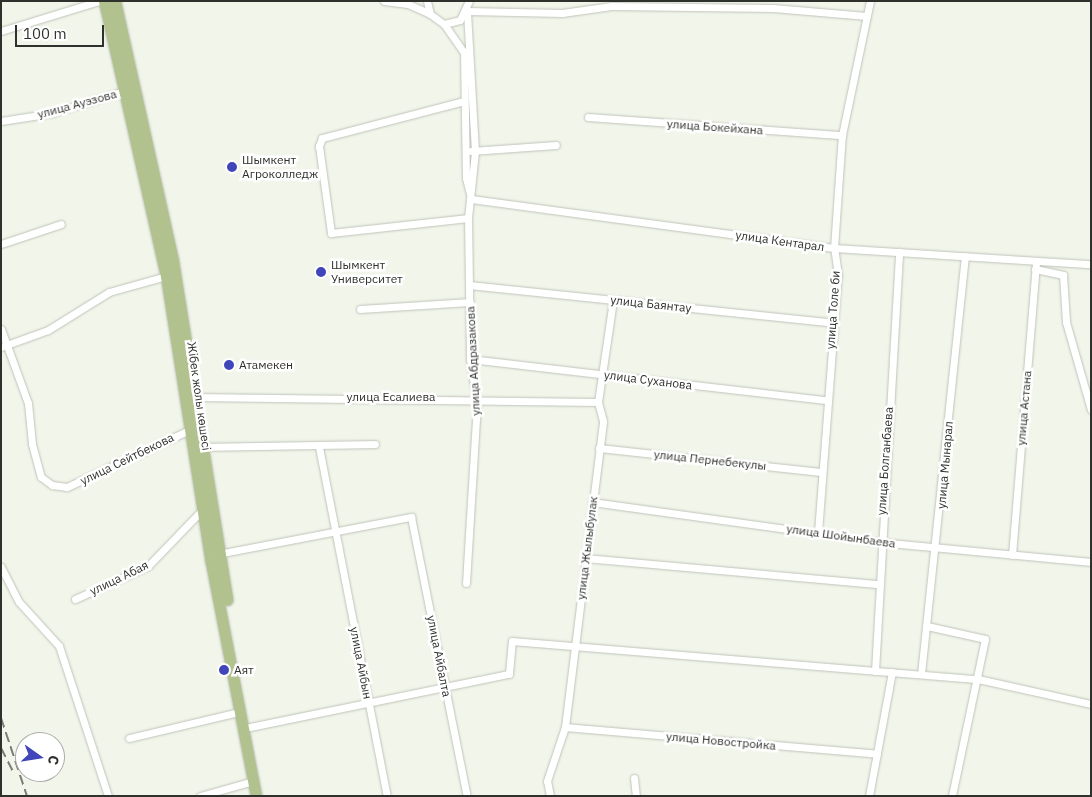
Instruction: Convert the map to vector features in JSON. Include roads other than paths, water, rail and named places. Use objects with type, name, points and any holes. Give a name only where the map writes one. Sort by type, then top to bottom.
[{"type":"main road","name":"Жібек жолы көшесі","points":[[104,1],[166,276],[201,447],[218,554],[263,796]]},
{"type":"main road","name":"Жібек жолы көшесі","points":[[115,1],[173,261],[190,397],[189,430],[202,510],[256,796]]},
{"type":"street","points":[[1,31],[99,1]]},
{"type":"street","points":[[384,1],[408,4],[430,14],[444,24],[460,20],[467,11],[562,13],[595,5],[774,8],[867,16]]},
{"type":"street","points":[[427,1],[430,14]]},
{"type":"street","name":"улица Абдразакова","points":[[466,583],[477,405],[473,397],[470,359],[468,218],[472,199],[475,151],[467,11],[469,1]]},
{"type":"street","name":"улица Толе би","points":[[818,532],[826,400],[838,275],[834,248],[842,136],[870,1]]},
{"type":"street","name":"улица Абдразакова","points":[[444,24],[464,54],[465,151],[472,199]]},
{"type":"street","name":"улица Ауэзова","points":[[1,121],[52,113],[124,91]]},
{"type":"street","points":[[464,101],[322,138],[319,146],[330,233],[468,218]]},
{"type":"street","name":"улица Бокейхана","points":[[588,118],[842,136]]},
{"type":"street","points":[[465,151],[556,145]]},
{"type":"street","name":"улица Кентарал","points":[[472,199],[834,248],[965,256],[1036,265],[1091,264]]},
{"type":"street","points":[[1,244],[61,224]]},
{"type":"street","name":"улица Болганбаева","points":[[875,671],[879,542],[898,252]]},
{"type":"street","name":"улица Мынарал","points":[[921,674],[937,548],[965,256]]},
{"type":"street","points":[[1036,265],[1063,275],[1066,322],[1091,410]]},
{"type":"street","name":"улица Астана","points":[[1012,555],[1036,265]]},
{"type":"street","points":[[1,329],[4,346],[48,330],[109,292],[166,276]]},
{"type":"street","name":"улица Баянтау","points":[[469,285],[834,323]]},
{"type":"street","name":"улица Жылыбулак","points":[[550,796],[547,781],[565,727],[603,421],[598,402],[613,300]]},
{"type":"street","points":[[360,309],[470,302]]},
{"type":"street","name":"улица Сейтбекова","points":[[4,346],[28,403],[32,444],[41,477],[66,487],[189,430]]},
{"type":"street","name":"улица Суханова","points":[[470,359],[826,400]]},
{"type":"street","name":"улица Есалиева","points":[[190,397],[473,397],[598,402]]},
{"type":"street","points":[[201,447],[319,447],[375,444]]},
{"type":"street","name":"улица Айбын","points":[[319,447],[387,796]]},
{"type":"street","name":"улица Пернебекулы","points":[[599,448],[821,472]]},
{"type":"street","name":"улица Шойынбаева","points":[[592,502],[879,542],[1091,562]]},
{"type":"street","name":"улица Абая","points":[[75,599],[148,566],[202,510]]},
{"type":"street","name":"улица Айбалта","points":[[336,531],[411,517],[467,796]]},
{"type":"street","points":[[218,554],[336,531]]},
{"type":"street","points":[[585,558],[879,584]]},
{"type":"street","points":[[1,567],[19,602],[60,646],[108,796]]},
{"type":"street","points":[[927,626],[985,639],[952,796]]},
{"type":"street","points":[[250,726],[369,704],[508,674],[512,641],[978,679],[1091,704]]},
{"type":"street","points":[[869,796],[892,672]]},
{"type":"street","points":[[129,738],[240,712]]},
{"type":"street","name":"улица Новостройка","points":[[565,727],[877,754]]},
{"type":"street","points":[[634,778],[636,796]]},
{"type":"street","points":[[200,796],[253,781]]},
{"type":"railway","points":[[1,718],[27,796]]},
{"type":"railway","points":[[1,748],[13,772]]},
{"type":"place","name":"Шымкент Агроколледж","points":[[232,167]]},
{"type":"place","name":"Шымкент Университет","points":[[321,272]]},
{"type":"place","name":"Атамекен","points":[[229,365]]},
{"type":"place","name":"Аят","points":[[224,670]]}]
